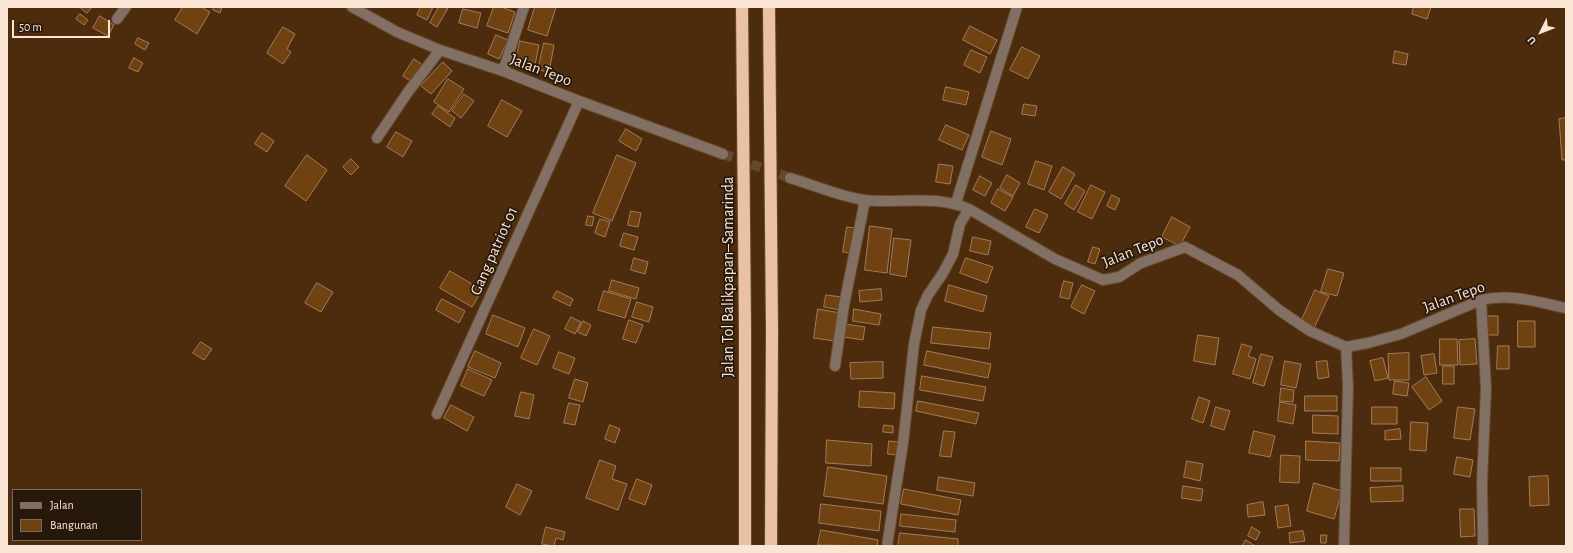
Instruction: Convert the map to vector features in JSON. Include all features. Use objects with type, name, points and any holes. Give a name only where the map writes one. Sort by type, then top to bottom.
[{"type":"highway","name":"Jalan Tol Balikpapan–Samarinda","points":[[742,7],[745,323],[745,546]]},
{"type":"highway","points":[[769,7],[772,330],[771,546]]},
{"type":"street","points":[[118,19],[126,7]]},
{"type":"street","name":"Jalan Tepo","points":[[352,7],[397,32],[440,50],[503,71],[578,101],[723,154]]},
{"type":"street","points":[[503,71],[524,7]]},
{"type":"street","points":[[956,203],[1017,7]]},
{"type":"street","points":[[377,138],[408,92],[440,50]]},
{"type":"street","name":"Gang patriot 01","points":[[437,414],[578,101]]},
{"type":"street","name":"Jalan Tepo","points":[[790,178],[823,189],[865,200],[930,200],[956,203],[1055,259],[1103,280],[1119,277],[1141,263],[1186,247],[1238,275],[1279,310],[1310,331],[1346,347],[1401,334],[1481,300],[1492,297],[1510,297],[1566,308]]},
{"type":"street","points":[[835,366],[844,305],[865,200]]},
{"type":"street","points":[[887,546],[903,443],[914,344],[920,310],[954,254],[960,224],[969,209]]},
{"type":"street","points":[[1481,300],[1486,388],[1482,483],[1483,546]]},
{"type":"street","points":[[1344,546],[1348,386],[1346,347]]},
{"type":"building","points":[[80,7],[92,7],[87,13]]},
{"type":"building","points":[[183,7],[201,7],[210,12],[197,34],[175,20]]},
{"type":"building","points":[[214,7],[222,7],[220,13],[213,10]]},
{"type":"building","points":[[421,7],[433,7],[427,20],[417,15]]},
{"type":"building","points":[[439,7],[448,8],[437,27],[430,23]]},
{"type":"building","points":[[494,7],[501,7],[515,12],[508,33],[487,26]]},
{"type":"building","points":[[535,7],[556,7],[547,36],[528,30]]},
{"type":"building","points":[[1414,7],[1431,7],[1427,19],[1412,14]]},
{"type":"building","points":[[463,9],[481,13],[477,28],[459,23]]},
{"type":"building","points":[[80,14],[88,20],[84,25],[76,19]]},
{"type":"building","points":[[100,16],[114,25],[108,36],[93,28]]},
{"type":"building","points":[[970,26],[997,40],[990,54],[963,40]]},
{"type":"building","points":[[283,27],[295,34],[287,49],[291,52],[283,64],[267,53]]},
{"type":"building","points":[[496,35],[508,40],[499,59],[488,54]]},
{"type":"building","points":[[138,38],[149,43],[145,50],[135,44]]},
{"type":"building","points":[[520,41],[539,45],[535,65],[516,61]]},
{"type":"building","points":[[544,43],[554,45],[549,72],[538,70]]},
{"type":"building","points":[[1022,47],[1040,56],[1028,79],[1010,70]]},
{"type":"building","points":[[971,50],[987,57],[980,73],[964,65]]},
{"type":"building","points":[[1395,51],[1408,54],[1406,65],[1393,63]]},
{"type":"building","points":[[134,58],[143,63],[138,72],[129,68]]},
{"type":"building","points":[[414,59],[424,66],[413,83],[403,76]]},
{"type":"building","points":[[443,62],[452,71],[431,94],[421,86]]},
{"type":"building","points":[[448,79],[464,89],[449,112],[434,102]]},
{"type":"building","points":[[946,87],[969,92],[966,105],[943,100]]},
{"type":"building","points":[[464,94],[474,101],[461,118],[452,111]]},
{"type":"building","points":[[502,100],[522,111],[507,137],[488,126]]},
{"type":"building","points":[[1024,104],[1037,106],[1035,116],[1022,114]]},
{"type":"building","points":[[438,106],[455,118],[450,127],[432,114]]},
{"type":"building","points":[[1566,118],[1566,160],[1562,160],[1559,119]]},
{"type":"building","points":[[946,125],[969,135],[962,150],[939,140]]},
{"type":"building","points":[[626,129],[642,139],[636,151],[619,141]]},
{"type":"building","points":[[991,131],[1011,139],[1002,165],[982,157]]},
{"type":"building","points":[[396,132],[412,141],[403,157],[387,147]]},
{"type":"building","points":[[262,133],[274,141],[267,152],[255,144]]},
{"type":"building","points":[[307,155],[327,170],[306,201],[285,186]]},
{"type":"building","points":[[617,155],[636,163],[612,221],[593,213]]},
{"type":"building","points":[[351,159],[359,167],[351,175],[343,167]]},
{"type":"building","points":[[1036,161],[1052,166],[1044,190],[1028,184]]},
{"type":"building","points":[[939,164],[953,166],[950,184],[936,182]]},
{"type":"building","points":[[1063,167],[1075,174],[1061,199],[1049,192]]},
{"type":"building","points":[[1007,175],[1020,183],[1013,196],[1000,188]]},
{"type":"building","points":[[980,176],[992,183],[985,196],[973,190]]},
{"type":"building","points":[[1076,185],[1085,191],[1074,210],[1065,204]]},
{"type":"building","points":[[1091,185],[1105,192],[1092,219],[1078,212]]},
{"type":"building","points":[[998,189],[1013,197],[1005,211],[991,203]]},
{"type":"building","points":[[1112,195],[1120,199],[1115,210],[1107,206]]},
{"type":"building","points":[[1035,209],[1048,215],[1039,233],[1026,227]]},
{"type":"building","points":[[631,211],[641,213],[638,227],[628,225]]},
{"type":"building","points":[[588,216],[594,217],[592,226],[586,225]]},
{"type":"building","points":[[1172,217],[1190,227],[1180,246],[1162,237]]},
{"type":"building","points":[[600,219],[610,222],[605,237],[595,233]]},
{"type":"building","points":[[870,226],[892,229],[887,273],[865,270]]},
{"type":"building","points":[[847,227],[856,228],[852,253],[843,252]]},
{"type":"building","points":[[624,233],[638,237],[634,250],[620,246]]},
{"type":"building","points":[[973,237],[991,241],[988,255],[970,251]]},
{"type":"building","points":[[894,238],[911,240],[906,277],[890,274]]},
{"type":"building","points":[[1093,247],[1100,249],[1095,264],[1088,262]]},
{"type":"building","points":[[634,258],[648,262],[645,274],[631,270]]},
{"type":"building","points":[[966,258],[993,267],[987,283],[960,273]]},
{"type":"building","points":[[1328,269],[1344,273],[1337,296],[1321,292]]},
{"type":"building","points":[[450,271],[482,290],[472,307],[440,288]]},
{"type":"building","points":[[612,280],[639,288],[636,299],[609,291]]},
{"type":"building","points":[[1064,281],[1073,283],[1069,299],[1060,297]]},
{"type":"building","points":[[317,283],[333,292],[321,312],[305,303]]},
{"type":"building","points":[[949,285],[987,296],[983,312],[945,301]]},
{"type":"building","points":[[1082,285],[1095,291],[1084,314],[1071,307]]},
{"type":"building","points":[[881,289],[882,300],[860,302],[859,291]]},
{"type":"building","points":[[1315,290],[1329,296],[1314,328],[1301,322]]},
{"type":"building","points":[[557,291],[573,299],[570,306],[553,298]]},
{"type":"building","points":[[604,291],[631,299],[625,318],[598,310]]},
{"type":"building","points":[[826,295],[842,297],[840,310],[824,307]]},
{"type":"building","points":[[442,299],[465,311],[459,323],[436,310]]},
{"type":"building","points":[[637,302],[653,307],[649,322],[632,317]]},
{"type":"building","points":[[818,309],[840,313],[835,341],[814,338]]},
{"type":"building","points":[[854,309],[881,314],[879,325],[853,321]]},
{"type":"building","points":[[493,315],[525,328],[518,347],[486,334]]},
{"type":"building","points":[[1485,316],[1498,316],[1498,335],[1485,335]]},
{"type":"building","points":[[571,317],[581,322],[575,334],[565,329]]},
{"type":"building","points":[[629,320],[643,325],[636,343],[623,339]]},
{"type":"building","points":[[583,321],[591,325],[586,336],[578,332]]},
{"type":"building","points":[[1518,321],[1535,321],[1535,347],[1518,347]]},
{"type":"building","points":[[845,324],[865,327],[863,340],[844,337]]},
{"type":"building","points":[[933,327],[991,333],[989,349],[931,343]]},
{"type":"building","points":[[534,329],[550,336],[537,365],[521,358]]},
{"type":"building","points":[[1198,335],[1219,338],[1215,365],[1194,361]]},
{"type":"building","points":[[1440,339],[1457,339],[1458,365],[1440,365]]},
{"type":"building","points":[[1475,339],[1477,364],[1460,365],[1459,340]]},
{"type":"building","points":[[201,342],[212,349],[204,360],[193,353]]},
{"type":"building","points":[[1242,344],[1252,347],[1248,356],[1256,359],[1250,379],[1233,374]]},
{"type":"building","points":[[1498,346],[1509,346],[1509,369],[1497,369]]},
{"type":"building","points":[[475,351],[501,363],[495,378],[468,367]]},
{"type":"building","points":[[927,351],[991,364],[988,378],[924,365]]},
{"type":"building","points":[[559,352],[575,358],[569,374],[553,368]]},
{"type":"building","points":[[1409,353],[1409,380],[1389,380],[1388,354]]},
{"type":"building","points":[[1261,354],[1273,357],[1264,386],[1253,383]]},
{"type":"building","points":[[1434,354],[1437,373],[1424,375],[1421,356]]},
{"type":"building","points":[[1383,358],[1388,378],[1375,381],[1370,361]]},
{"type":"building","points":[[1285,361],[1301,364],[1296,388],[1281,385]]},
{"type":"building","points":[[1327,361],[1329,377],[1318,379],[1316,362]]},
{"type":"building","points":[[883,362],[883,378],[851,379],[850,363]]},
{"type":"building","points":[[1443,366],[1454,366],[1454,384],[1443,384]]},
{"type":"building","points":[[468,369],[492,380],[484,396],[461,386]]},
{"type":"building","points":[[922,376],[986,387],[983,401],[920,390]]},
{"type":"building","points":[[1426,377],[1442,401],[1429,410],[1412,387]]},
{"type":"building","points":[[575,379],[588,383],[583,402],[569,398]]},
{"type":"building","points":[[1395,381],[1409,383],[1407,396],[1393,394]]},
{"type":"building","points":[[1281,388],[1294,390],[1293,402],[1280,401]]},
{"type":"building","points":[[860,391],[895,393],[894,409],[859,407]]},
{"type":"building","points":[[521,392],[534,395],[529,419],[515,416]]},
{"type":"building","points":[[1305,396],[1337,396],[1337,411],[1305,411]]},
{"type":"building","points":[[1199,397],[1210,401],[1203,423],[1192,419]]},
{"type":"building","points":[[918,401],[979,413],[976,424],[916,411]]},
{"type":"building","points":[[1280,402],[1296,405],[1293,424],[1278,421]]},
{"type":"building","points":[[569,403],[580,405],[575,425],[564,423]]},
{"type":"building","points":[[451,405],[474,417],[467,431],[444,418]]},
{"type":"building","points":[[1216,407],[1230,411],[1224,430],[1211,426]]},
{"type":"building","points":[[1372,407],[1397,407],[1397,424],[1372,424]]},
{"type":"building","points":[[1458,407],[1475,409],[1470,440],[1454,438]]},
{"type":"building","points":[[1313,415],[1338,416],[1338,434],[1313,433]]},
{"type":"building","points":[[1411,422],[1428,423],[1426,451],[1410,450]]},
{"type":"building","points":[[610,425],[620,429],[615,443],[605,439]]},
{"type":"building","points":[[884,425],[893,426],[893,433],[883,432]]},
{"type":"building","points":[[1400,429],[1401,439],[1385,440],[1385,431]]},
{"type":"building","points":[[944,431],[955,432],[951,457],[940,456]]},
{"type":"building","points":[[1254,431],[1275,436],[1270,457],[1249,453]]},
{"type":"building","points":[[827,440],[872,444],[871,466],[826,463]]},
{"type":"building","points":[[889,441],[898,442],[897,455],[888,454]]},
{"type":"building","points":[[1306,441],[1340,443],[1339,461],[1306,460]]},
{"type":"building","points":[[1281,455],[1300,456],[1299,483],[1280,482]]},
{"type":"building","points":[[1457,457],[1473,460],[1470,477],[1454,474]]},
{"type":"building","points":[[600,460],[616,466],[612,479],[627,484],[618,510],[586,498]]},
{"type":"building","points":[[1187,461],[1203,464],[1200,481],[1184,477]]},
{"type":"building","points":[[828,467],[887,476],[883,504],[824,496]]},
{"type":"building","points":[[1371,468],[1401,468],[1401,481],[1371,481]]},
{"type":"building","points":[[1548,476],[1549,505],[1530,506],[1529,477]]},
{"type":"building","points":[[939,477],[975,483],[973,496],[937,490]]},
{"type":"building","points":[[637,479],[652,485],[645,505],[629,499]]},
{"type":"building","points":[[1314,483],[1342,491],[1334,519],[1307,511]]},
{"type":"building","points":[[517,484],[532,491],[520,515],[506,507]]},
{"type":"building","points":[[1183,486],[1203,489],[1201,501],[1182,498]]},
{"type":"building","points":[[1403,486],[1403,501],[1371,502],[1370,488]]},
{"type":"building","points":[[904,489],[961,500],[958,515],[901,504]]},
{"type":"building","points":[[1263,502],[1265,515],[1248,517],[1247,505]]},
{"type":"building","points":[[821,504],[881,511],[879,531],[819,523]]},
{"type":"building","points":[[1288,505],[1291,526],[1278,528],[1275,507]]},
{"type":"building","points":[[1460,509],[1474,509],[1475,536],[1461,537]]},
{"type":"building","points":[[901,514],[956,520],[955,532],[900,526]]},
{"type":"building","points":[[546,527],[565,532],[563,540],[556,538],[554,546],[542,544]]},
{"type":"building","points":[[1252,527],[1260,532],[1256,540],[1248,536]]},
{"type":"building","points":[[821,530],[878,540],[877,546],[818,545]]},
{"type":"building","points":[[1303,531],[1305,541],[1290,543],[1289,533]]},
{"type":"building","points":[[900,533],[958,539],[958,546],[898,546]]},
{"type":"building","points":[[1321,535],[1327,535],[1326,543],[1321,543]]},
{"type":"building","points":[[1246,540],[1255,546],[1242,546]]},
{"type":"tunnel","points":[[723,154],[790,178]]}]
